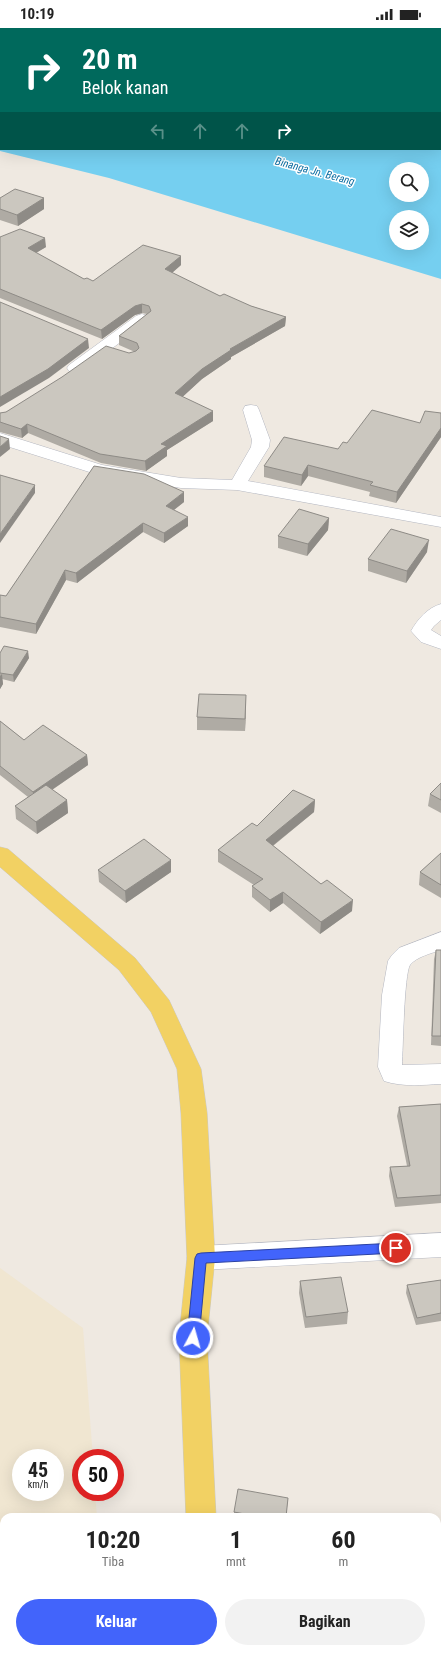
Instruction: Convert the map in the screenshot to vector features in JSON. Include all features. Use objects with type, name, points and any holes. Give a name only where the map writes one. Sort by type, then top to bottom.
[{"type":"main road","points":[[0,855],[127,964],[161,1007],[189,1070],[192,1093],[201,1258],[193,1338],[202,1513]]},
{"type":"street","points":[[62,378],[96,344],[142,319]]},
{"type":"street","points":[[96,344],[123,354]]},
{"type":"street","points":[[237,486],[260,447],[261,440],[251,410]]},
{"type":"street","points":[[0,438],[99,470],[181,483],[237,486],[276,491],[441,522]]},
{"type":"street","points":[[441,610],[426,622],[421,630],[428,638],[441,643]]},
{"type":"street","points":[[441,940],[405,956],[400,961],[396,977],[390,1067],[393,1074],[408,1076],[441,1074]]},
{"type":"street","points":[[201,1258],[441,1245]]},
{"type":"shaded area","points":[[0,1268],[83,1328],[92,1449],[72,1449],[72,1501],[96,1501],[97,1513],[0,1513]]},
{"type":"water","name":"Binanga Jn. Berang","points":[[0,150],[441,150],[441,279],[109,178]]},
{"type":"building","points":[[15,189],[44,198],[17,215],[0,209],[0,198]]},
{"type":"building","points":[[20,229],[45,238],[28,248],[84,279],[87,278],[93,281],[143,245],[181,256],[165,269],[220,296],[224,294],[251,306],[286,317],[230,349],[231,350],[202,369],[175,393],[213,411],[161,444],[167,446],[145,461],[100,454],[27,424],[21,429],[0,422],[0,413],[6,412],[62,377],[106,346],[129,353],[136,351],[139,348],[137,343],[119,336],[151,311],[149,306],[142,304],[135,306],[101,330],[0,289],[0,237]]},
{"type":"building","points":[[0,302],[88,339],[48,369],[0,397]]},
{"type":"building","points":[[372,410],[420,423],[425,411],[441,413],[441,428],[397,492],[370,485],[373,482],[308,465],[302,475],[264,466],[284,437],[338,449],[343,442],[347,443]]},
{"type":"building","points":[[0,436],[9,439],[0,447]]},
{"type":"building","points":[[94,466],[144,474],[184,492],[166,506],[188,517],[164,533],[143,523],[76,573],[65,570],[36,624],[0,617],[0,595],[6,596]]},
{"type":"building","points":[[0,475],[35,485],[0,534]]},
{"type":"building","points":[[299,509],[329,518],[308,544],[278,536]]},
{"type":"building","points":[[391,529],[429,540],[407,571],[368,559]]},
{"type":"building","points":[[4,646],[28,651],[13,675],[0,673],[0,653]]},
{"type":"building","points":[[199,694],[246,695],[245,719],[197,717]]},
{"type":"building","points":[[0,721],[24,740],[43,725],[87,755],[33,792],[0,766]]},
{"type":"building","points":[[441,783],[441,800],[430,794]]},
{"type":"building","points":[[46,785],[67,800],[36,822],[15,806]]},
{"type":"building","points":[[293,790],[315,800],[266,840],[321,884],[327,880],[353,900],[321,922],[283,892],[270,900],[252,886],[263,879],[218,850],[252,823],[257,826]]},
{"type":"building","points":[[144,839],[171,860],[125,891],[98,870]]},
{"type":"building","points":[[441,853],[441,885],[420,872]]},
{"type":"building","points":[[436,950],[441,950],[441,1036],[432,1036]]},
{"type":"building","points":[[441,1104],[441,1195],[397,1198],[390,1167],[410,1166],[399,1107]]},
{"type":"building","points":[[341,1277],[348,1312],[306,1317],[300,1281]]},
{"type":"building","points":[[441,1280],[441,1313],[417,1318],[407,1285]]},
{"type":"building","points":[[238,1489],[288,1498],[286,1513],[234,1512]]},
{"type":"route","points":[[193,1338],[201,1258],[396,1248]]}]
